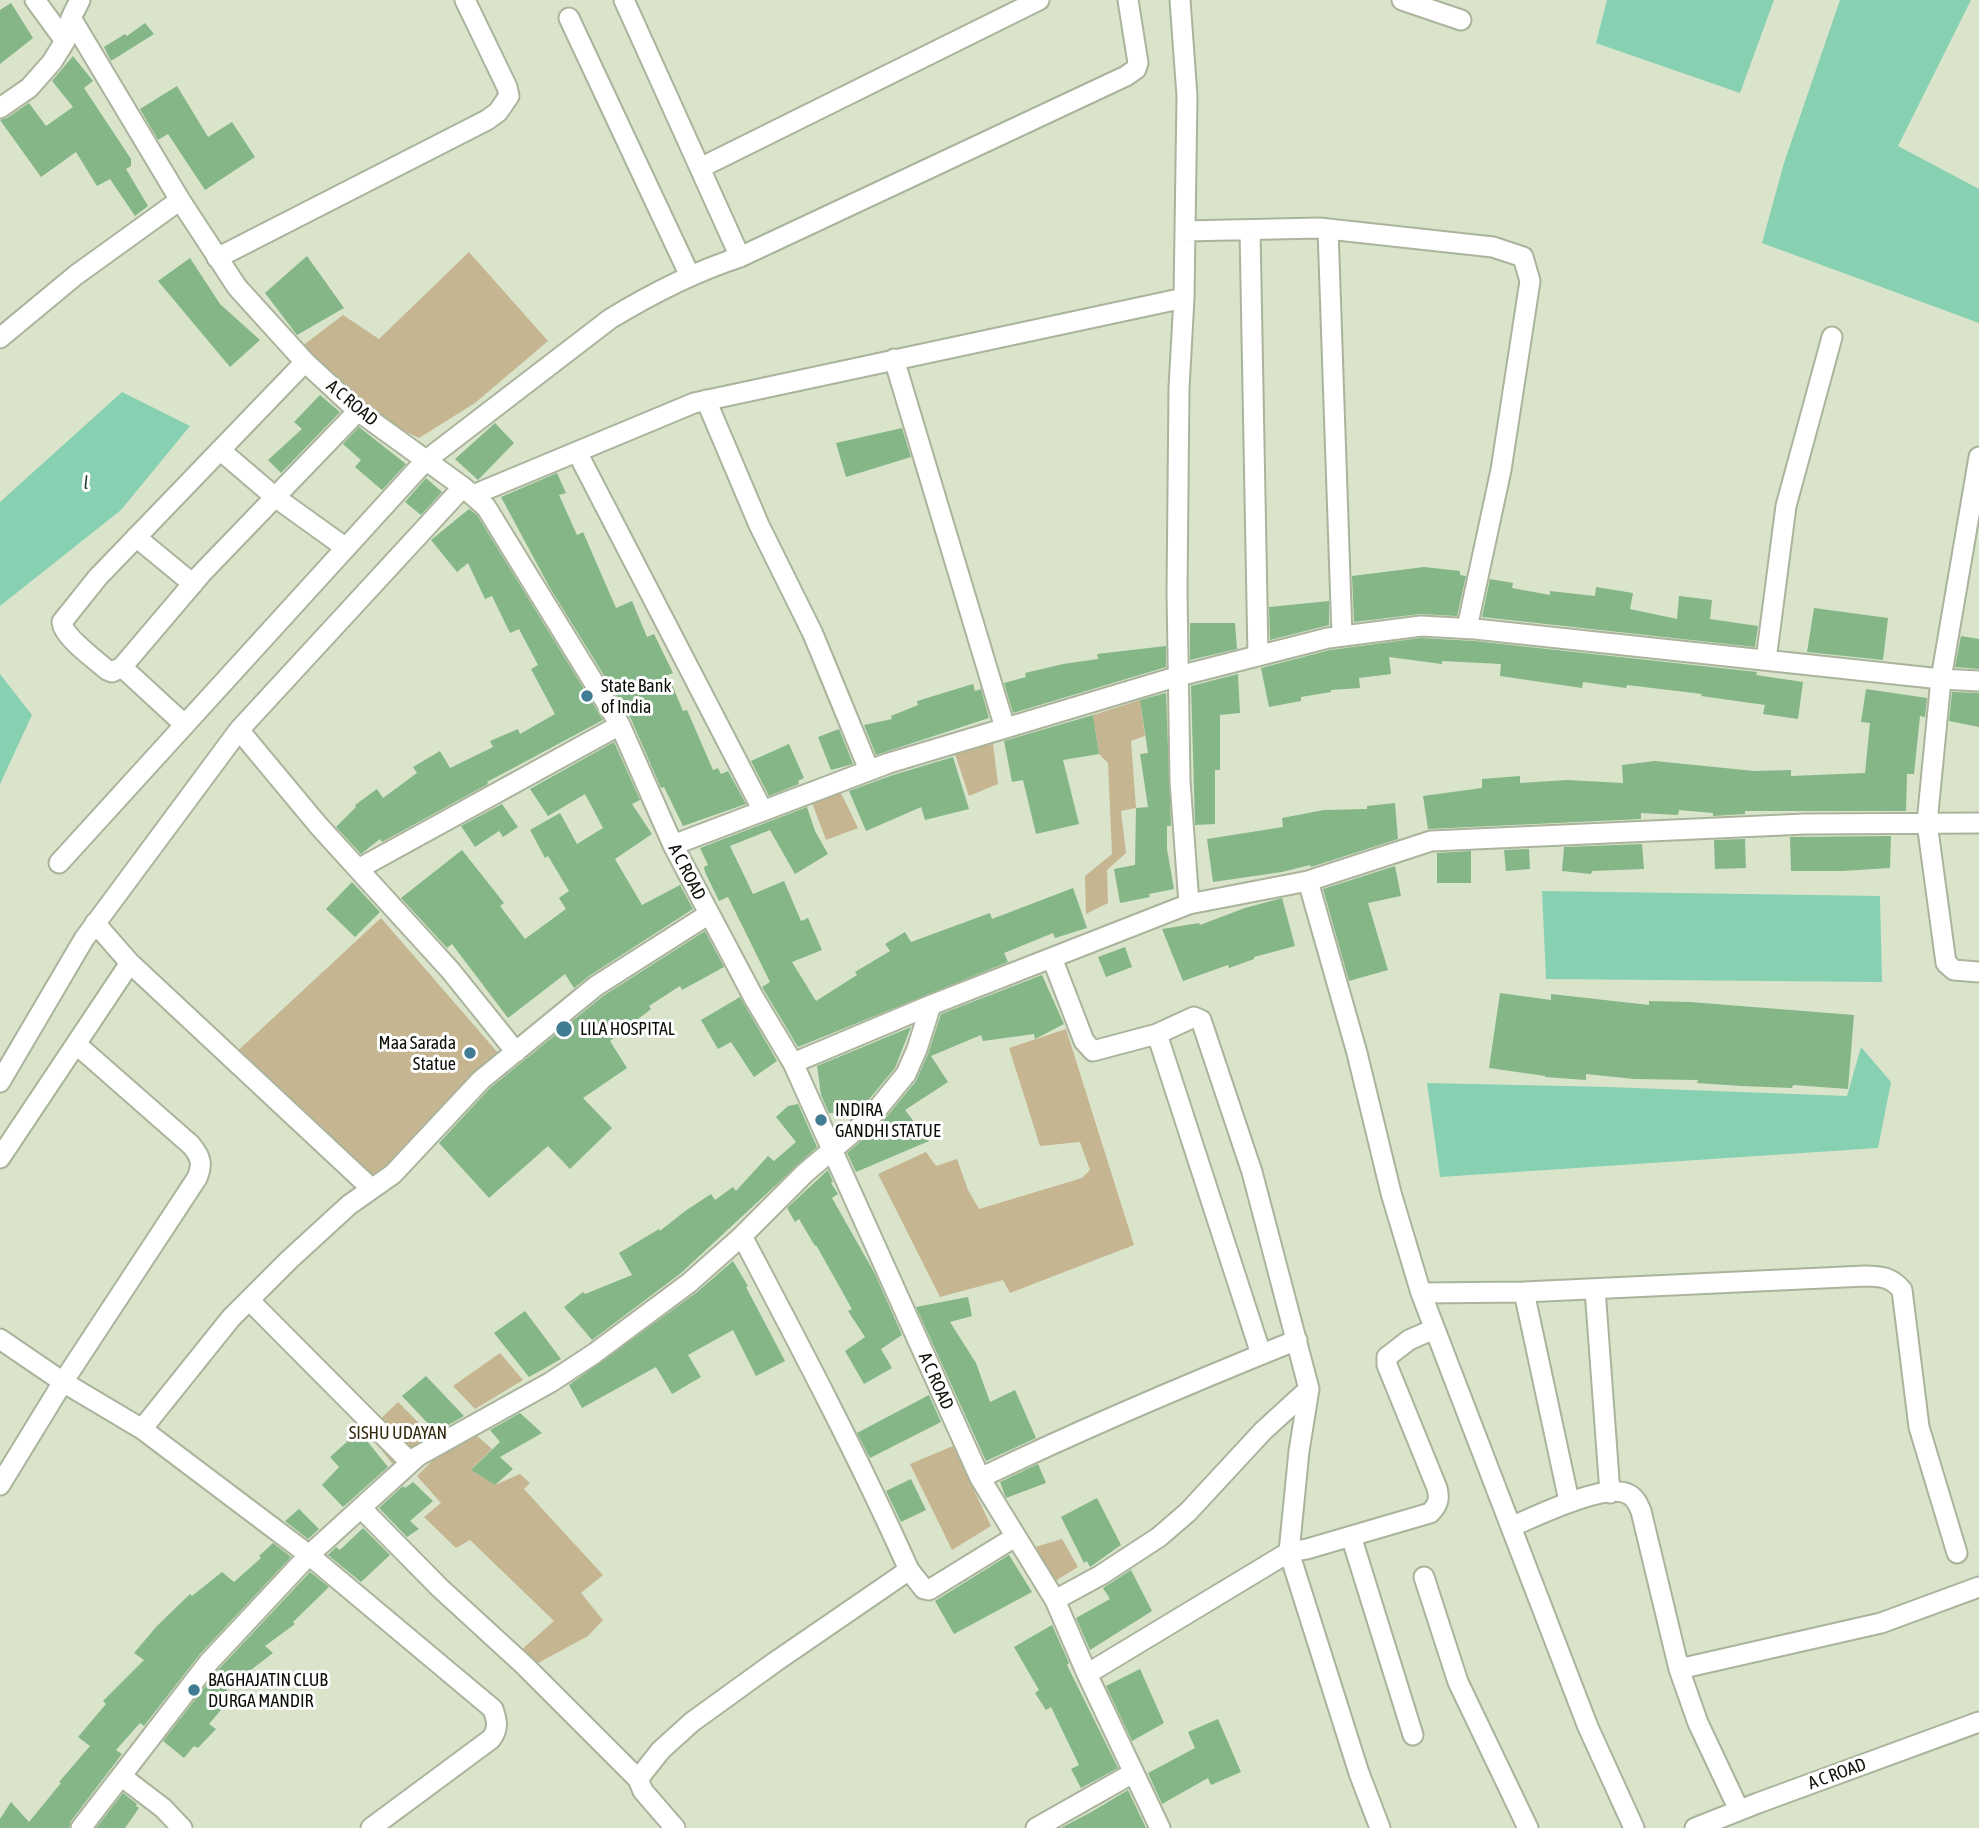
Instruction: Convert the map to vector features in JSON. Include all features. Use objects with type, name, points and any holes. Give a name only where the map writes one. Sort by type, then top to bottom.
[{"type":"street","points":[[35,0],[65,41]]},
{"type":"street","points":[[0,108],[29,88],[52,62],[65,41],[71,18],[80,0]]},
{"type":"street","points":[[217,258],[498,112],[509,96],[508,87],[465,0]]},
{"type":"street","points":[[624,0],[740,257]]},
{"type":"street","points":[[700,168],[1010,7],[1039,0]]},
{"type":"street","points":[[59,863],[425,461],[610,319],[690,276],[740,257],[1126,76],[1136,69],[1138,63],[1128,0]]},
{"type":"street","points":[[1180,0],[1187,96],[1184,299],[1179,388],[1178,676],[1180,781],[1189,904]]},
{"type":"street","points":[[1402,0],[1461,20]]},
{"type":"street","name":"A C ROAD","points":[[71,18],[180,200],[237,287],[305,362],[358,411],[486,506],[620,725],[673,845],[793,1063],[980,1478],[1055,1601],[1160,1828]]},
{"type":"street","points":[[569,18],[690,276]]},
{"type":"street","points":[[0,338],[76,275],[180,200]]},
{"type":"street","points":[[1185,232],[1328,229],[1493,247],[1523,257],[1530,281],[1528,295],[1502,470],[1468,628]]},
{"type":"street","points":[[1328,229],[1342,636]]},
{"type":"street","points":[[1250,230],[1258,656]]},
{"type":"street","points":[[0,1082],[84,939],[239,730],[468,491],[576,452],[694,403],[1184,299]]},
{"type":"street","points":[[1766,660],[1786,506],[1832,337]]},
{"type":"street","points":[[894,359],[1005,728]]},
{"type":"street","points":[[305,362],[98,577],[62,625],[71,639],[107,670],[112,672],[122,667],[193,584],[358,411]]},
{"type":"street","points":[[706,400],[760,526],[813,634],[870,770]]},
{"type":"street","points":[[220,450],[275,497],[346,548]]},
{"type":"street","points":[[576,452],[763,811]]},
{"type":"street","points":[[1979,457],[1941,679],[1927,823],[1947,963],[1954,970],[1979,972]]},
{"type":"street","points":[[136,537],[193,584]]},
{"type":"street","points":[[673,845],[870,770],[1178,676],[1342,636],[1421,626],[1468,628],[1979,681]]},
{"type":"street","points":[[122,667],[185,725]]},
{"type":"street","points":[[358,869],[620,725]]},
{"type":"street","points":[[239,730],[301,806],[450,970],[516,1052]]},
{"type":"street","points":[[793,1063],[931,1005],[1189,904],[1308,880],[1431,841],[1805,824],[1979,822]]},
{"type":"street","points":[[1308,880],[1420,1293],[1588,1727],[1634,1828]]},
{"type":"street","points":[[142,1429],[231,1318],[289,1259],[349,1205],[393,1174],[481,1080],[596,986],[709,914]]},
{"type":"street","points":[[96,923],[130,962],[372,1189]]},
{"type":"street","points":[[1052,958],[1084,1041],[1093,1051],[1157,1034],[1194,1017],[1203,1025],[1252,1172],[1309,1389],[1299,1451],[1289,1552],[1359,1773],[1380,1828]]},
{"type":"street","points":[[0,1158],[130,962]]},
{"type":"street","points":[[81,1828],[209,1662],[309,1555],[410,1462],[430,1447],[551,1382],[689,1283],[742,1236],[805,1172],[870,1118],[906,1073],[931,1005]]},
{"type":"street","points":[[1157,1034],[1261,1354]]},
{"type":"street","points":[[0,1485],[63,1382],[197,1178],[201,1167],[199,1154],[191,1145],[76,1044]]},
{"type":"street","points":[[742,1236],[818,1379],[909,1570],[924,1589],[929,1590],[1015,1537]]},
{"type":"street","points":[[1420,1293],[1524,1292],[1865,1276],[1882,1276],[1895,1281],[1902,1290],[1919,1427],[1957,1553]]},
{"type":"street","points":[[1595,1289],[1609,1493]]},
{"type":"street","points":[[1524,1292],[1569,1502]]},
{"type":"street","points":[[249,1300],[410,1462]]},
{"type":"street","points":[[1087,1674],[1289,1552],[1430,1513],[1436,1507],[1439,1497],[1437,1488],[1387,1365],[1387,1357],[1397,1348],[1434,1329]]},
{"type":"street","points":[[0,1339],[63,1382],[142,1429],[309,1555],[493,1709],[498,1721],[496,1732],[491,1739],[371,1828]]},
{"type":"street","points":[[980,1478],[1045,1447],[1297,1340]]},
{"type":"street","points":[[1055,1601],[1101,1575],[1158,1537],[1188,1512],[1263,1431],[1309,1389]]},
{"type":"street","points":[[1511,1527],[1569,1502],[1618,1491],[1633,1497],[1641,1511],[1679,1669],[1698,1723],[1739,1810]]},
{"type":"street","points":[[361,1508],[638,1779],[643,1791],[675,1828]]},
{"type":"street","points":[[1351,1536],[1413,1735]]},
{"type":"street","points":[[638,1779],[661,1750],[692,1722],[909,1570]]},
{"type":"street","points":[[1424,1577],[1458,1682],[1528,1828]]},
{"type":"street","points":[[1679,1669],[1881,1623],[1979,1587]]},
{"type":"street","name":"A C ROAD","points":[[1695,1828],[1979,1722]]},
{"type":"street","points":[[1036,1828],[1133,1773]]},
{"type":"street","points":[[121,1776],[163,1808],[182,1828]]},
{"type":"green space","points":[[469,252],[548,341],[475,403],[419,438],[361,411],[301,347],[343,315],[379,339]]},
{"type":"green space","points":[[1140,700],[1145,736],[1131,741],[1136,808],[1121,811],[1126,853],[1107,870],[1108,903],[1086,914],[1085,876],[1112,854],[1108,763],[1099,754],[1093,715]]},
{"type":"green space","points":[[993,744],[998,784],[969,796],[954,751]]},
{"type":"green space","points":[[839,789],[858,828],[826,840],[811,800]]},
{"type":"green space","points":[[381,918],[499,1054],[363,1188],[230,1058]]},
{"type":"green space","points":[[1066,1029],[1134,1245],[1010,1293],[1003,1280],[940,1297],[878,1174],[926,1152],[936,1166],[957,1159],[968,1190],[979,1209],[1082,1178],[1090,1170],[1080,1142],[1040,1146],[1009,1048]]},
{"type":"green space","points":[[500,1353],[523,1380],[475,1409],[453,1386]]},
{"type":"green space","name":"SISHU UDAYAN","points":[[398,1402],[432,1436],[395,1467],[367,1432]]},
{"type":"green space","points":[[476,1435],[492,1449],[471,1470],[495,1485],[520,1474],[530,1483],[524,1489],[603,1575],[581,1593],[603,1620],[588,1636],[527,1669],[512,1658],[554,1621],[470,1540],[456,1548],[424,1517],[441,1503],[417,1476],[435,1458]]},
{"type":"green space","points":[[953,1446],[991,1526],[952,1550],[910,1464]]},
{"type":"green space","points":[[1062,1539],[1078,1567],[1052,1583],[1032,1548]]},
{"type":"water","points":[[1607,0],[1774,0],[1740,93],[1596,43]]},
{"type":"water","points":[[1840,0],[1971,0],[1898,146],[1979,189],[1979,323],[1762,243],[1784,163]]},
{"type":"water","name":"l","points":[[122,392],[190,426],[121,510],[0,606],[0,502]]},
{"type":"water","points":[[0,674],[32,715],[0,784]]},
{"type":"water","points":[[1542,891],[1880,896],[1882,982],[1546,979]]},
{"type":"water","points":[[1861,1047],[1891,1082],[1878,1148],[1440,1177],[1427,1083],[1847,1096]]},
{"type":"building","points":[[11,3],[33,38],[0,64],[0,10]]},
{"type":"building","points":[[145,23],[154,34],[111,61],[104,47],[125,34],[127,36]]},
{"type":"building","points":[[73,56],[93,81],[84,88],[131,159],[131,166],[126,169],[148,206],[135,216],[110,179],[97,186],[76,152],[41,177],[0,120],[29,103],[46,126],[73,107],[52,81]]},
{"type":"building","points":[[177,86],[208,137],[232,122],[255,157],[205,190],[168,134],[158,140],[140,109]]},
{"type":"building","points":[[307,256],[344,308],[297,335],[265,293]]},
{"type":"building","points":[[190,258],[220,304],[260,340],[230,367],[158,281]]},
{"type":"building","points":[[320,395],[340,412],[281,473],[268,460],[302,429],[294,422]]},
{"type":"building","points":[[495,423],[514,443],[478,480],[455,459]]},
{"type":"building","points":[[359,427],[406,464],[382,490],[355,467],[361,460],[343,444]]},
{"type":"building","points":[[902,428],[911,457],[846,477],[836,443]]},
{"type":"building","points":[[557,473],[566,493],[559,495],[577,535],[583,532],[616,608],[632,601],[647,637],[654,634],[673,673],[668,675],[683,711],[687,710],[713,770],[718,768],[721,774],[728,771],[746,804],[683,826],[664,787],[661,788],[631,719],[550,588],[501,497]]},
{"type":"building","points":[[426,478],[442,492],[421,515],[405,502]]},
{"type":"building","points":[[469,509],[477,515],[603,720],[382,842],[380,839],[361,854],[336,827],[355,805],[377,789],[383,798],[417,773],[413,767],[440,751],[450,768],[493,747],[490,741],[518,729],[520,734],[555,714],[531,669],[538,665],[519,629],[510,633],[492,596],[485,599],[468,563],[457,572],[431,540]]},
{"type":"building","points":[[1424,567],[1460,571],[1460,575],[1466,576],[1457,616],[1420,614],[1354,622],[1352,576]]},
{"type":"building","points":[[1490,579],[1513,583],[1512,588],[1550,595],[1550,591],[1595,596],[1596,587],[1633,593],[1630,609],[1677,619],[1679,596],[1712,600],[1710,619],[1758,626],[1755,647],[1482,617]]},
{"type":"building","points":[[1329,601],[1329,625],[1270,640],[1269,607]]},
{"type":"building","points":[[1814,608],[1888,618],[1883,660],[1807,652]]},
{"type":"building","points":[[1190,623],[1235,623],[1237,649],[1190,660]]},
{"type":"building","points":[[1961,636],[1979,639],[1979,669],[1955,667]]},
{"type":"building","points":[[1421,638],[1474,641],[1757,672],[1756,675],[1803,682],[1798,719],[1763,714],[1765,705],[1701,696],[1702,694],[1583,682],[1582,688],[1500,676],[1501,664],[1442,661],[1442,664],[1389,657],[1391,674],[1359,678],[1360,688],[1331,690],[1301,697],[1301,701],[1269,707],[1261,668],[1330,650]]},
{"type":"building","points":[[1166,646],[1166,667],[1013,713],[1004,683],[1026,677],[1025,673],[1098,659],[1097,654]]},
{"type":"building","points":[[1238,674],[1240,713],[1220,715],[1220,770],[1215,770],[1215,824],[1195,825],[1191,686]]},
{"type":"building","points":[[973,684],[975,691],[981,689],[989,718],[876,755],[864,725],[892,719],[891,716],[918,705],[917,701]]},
{"type":"building","points":[[1866,689],[1927,698],[1925,717],[1920,716],[1914,774],[1907,774],[1906,811],[1745,811],[1745,814],[1713,816],[1713,813],[1679,810],[1678,815],[1641,813],[1641,819],[1428,829],[1423,796],[1482,788],[1482,779],[1520,776],[1520,783],[1567,780],[1623,783],[1622,765],[1655,761],[1754,771],[1791,770],[1791,776],[1865,773],[1870,723],[1861,722]]},
{"type":"building","points":[[1952,692],[1979,693],[1979,727],[1949,721]]},
{"type":"building","points":[[1166,693],[1171,826],[1167,826],[1167,849],[1174,889],[1120,903],[1114,869],[1135,865],[1136,808],[1148,807],[1140,754],[1148,753],[1140,700]]},
{"type":"building","points":[[1093,715],[1099,754],[1063,760],[1079,824],[1036,834],[1023,780],[1012,782],[1004,741]]},
{"type":"building","points":[[839,729],[853,764],[831,770],[818,737]]},
{"type":"building","points":[[614,742],[640,800],[632,804],[652,834],[615,859],[642,905],[680,885],[693,909],[574,988],[565,974],[508,1018],[452,944],[447,948],[401,898],[462,850],[504,903],[500,906],[525,939],[566,909],[559,898],[569,891],[548,856],[545,858],[530,830],[560,813],[577,844],[603,828],[585,794],[548,816],[530,789]]},
{"type":"building","points":[[789,744],[804,778],[798,781],[799,784],[769,796],[751,761]]},
{"type":"building","points":[[953,757],[969,809],[925,820],[921,807],[866,831],[849,791]]},
{"type":"building","points":[[1395,803],[1398,839],[1311,867],[1310,865],[1213,882],[1207,839],[1283,827],[1282,818],[1324,810],[1367,809],[1367,806]]},
{"type":"building","points":[[502,804],[518,827],[503,837],[499,831],[475,847],[461,826]]},
{"type":"building","points":[[807,807],[815,831],[828,854],[795,874],[770,830],[730,846],[753,894],[784,881],[801,921],[808,918],[822,950],[792,962],[816,1001],[857,975],[855,972],[890,951],[885,944],[905,932],[911,942],[990,913],[992,919],[1073,888],[1087,928],[1055,938],[1053,933],[1004,953],[1008,962],[798,1047],[762,987],[770,982],[728,897],[719,901],[705,872],[704,867],[708,865],[700,848]]},
{"type":"building","points":[[1891,836],[1890,868],[1791,871],[1790,837]]},
{"type":"building","points":[[1745,839],[1746,868],[1715,869],[1714,840]]},
{"type":"building","points":[[1642,844],[1644,869],[1592,871],[1591,874],[1562,871],[1564,847]]},
{"type":"building","points":[[1529,849],[1530,869],[1506,871],[1504,850]]},
{"type":"building","points":[[1471,851],[1471,883],[1437,883],[1437,853]]},
{"type":"building","points":[[1395,866],[1401,896],[1368,903],[1388,970],[1349,981],[1323,889]]},
{"type":"building","points":[[352,882],[380,912],[355,937],[326,909]]},
{"type":"building","points":[[1282,898],[1295,946],[1183,981],[1162,929],[1200,925]]},
{"type":"building","points":[[705,931],[724,967],[682,990],[680,986],[649,1006],[651,1009],[610,1041],[627,1068],[583,1098],[612,1128],[570,1169],[548,1146],[489,1198],[439,1143],[489,1089],[603,996]]},
{"type":"building","points":[[1125,947],[1132,967],[1106,977],[1098,957]]},
{"type":"building","points":[[1042,975],[1064,1024],[1035,1039],[1034,1034],[983,1041],[981,1035],[931,1056],[948,1082],[905,1110],[929,1141],[856,1172],[847,1153],[879,1126],[916,1081],[941,1014]]},
{"type":"building","points":[[1500,993],[1551,1000],[1551,994],[1649,1005],[1649,1001],[1690,1002],[1854,1015],[1848,1089],[1793,1085],[1792,1088],[1742,1086],[1697,1083],[1698,1080],[1634,1079],[1586,1074],[1586,1080],[1489,1068]]},
{"type":"building","points":[[740,997],[777,1061],[754,1077],[731,1042],[718,1049],[701,1020]]},
{"type":"building","points":[[911,1027],[895,1068],[861,1109],[856,1114],[829,1113],[821,1095],[817,1066]]},
{"type":"building","points":[[798,1104],[817,1147],[681,1273],[592,1340],[564,1307],[583,1292],[585,1294],[632,1275],[619,1253],[659,1229],[660,1231],[711,1194],[715,1200],[733,1187],[736,1191],[768,1156],[774,1161],[796,1142],[776,1117],[788,1106]]},
{"type":"building","points":[[828,1170],[833,1182],[831,1183],[838,1194],[832,1198],[875,1274],[902,1335],[881,1349],[892,1368],[864,1384],[845,1351],[865,1337],[848,1311],[852,1309],[816,1245],[799,1219],[795,1222],[787,1208]]},
{"type":"building","points":[[733,1261],[785,1361],[756,1376],[733,1330],[688,1355],[701,1377],[672,1394],[656,1367],[582,1408],[569,1385],[696,1293]]},
{"type":"building","points":[[968,1297],[972,1316],[950,1322],[976,1363],[990,1402],[1015,1390],[1036,1438],[986,1461],[916,1307]]},
{"type":"building","points":[[525,1311],[561,1359],[529,1377],[494,1333]]},
{"type":"building","points":[[426,1376],[464,1416],[436,1432],[402,1396]]},
{"type":"building","points":[[929,1395],[941,1422],[870,1458],[857,1433]]},
{"type":"building","points":[[520,1413],[542,1433],[500,1457],[513,1469],[495,1485],[471,1470],[500,1442],[490,1430]]},
{"type":"building","points":[[359,1431],[388,1467],[343,1507],[322,1485],[339,1467],[330,1457]]},
{"type":"building","points":[[1038,1464],[1046,1483],[1006,1498],[1000,1482]]},
{"type":"building","points":[[911,1479],[926,1510],[901,1522],[886,1491]]},
{"type":"building","points":[[413,1482],[433,1501],[410,1521],[419,1529],[407,1537],[379,1508],[403,1486],[405,1488]]},
{"type":"building","points":[[1097,1498],[1121,1545],[1090,1567],[1087,1561],[1084,1563],[1061,1517]]},
{"type":"building","points":[[299,1509],[319,1529],[308,1539],[285,1521]]},
{"type":"building","points":[[363,1528],[390,1555],[361,1582],[328,1555],[336,1547],[340,1550]]},
{"type":"building","points":[[273,1543],[291,1557],[200,1654],[144,1726],[140,1723],[116,1750],[122,1754],[71,1821],[69,1828],[0,1828],[0,1819],[11,1802],[29,1822],[90,1746],[78,1737],[106,1704],[103,1701],[144,1660],[134,1653],[157,1626],[190,1594],[192,1596],[222,1572],[234,1582],[261,1558],[259,1556]]},
{"type":"building","points":[[1009,1555],[1032,1592],[954,1634],[935,1601]]},
{"type":"building","points":[[1131,1570],[1152,1611],[1090,1650],[1076,1618],[1110,1599],[1103,1588]]},
{"type":"building","points":[[310,1572],[329,1587],[293,1622],[295,1624],[265,1646],[273,1653],[226,1689],[233,1696],[209,1724],[216,1729],[198,1748],[194,1746],[184,1758],[163,1741],[218,1670]]},
{"type":"building","points":[[1052,1625],[1069,1663],[1067,1665],[1118,1768],[1081,1788],[1071,1769],[1079,1765],[1051,1707],[1046,1710],[1035,1693],[1039,1690],[1014,1647]]},
{"type":"building","points":[[1140,1669],[1164,1723],[1132,1741],[1106,1686]]},
{"type":"building","points":[[1218,1719],[1241,1772],[1211,1785],[1208,1778],[1162,1804],[1148,1773],[1195,1748],[1188,1732]]},
{"type":"building","points":[[1128,1790],[1146,1828],[1061,1828],[1093,1811]]},
{"type":"building","points":[[123,1793],[139,1808],[125,1828],[96,1828]]},
{"type":"place","name":"State Bank of India","points":[[587,696]]},
{"type":"place","name":"LILA HOSPITAL","points":[[564,1029]]},
{"type":"place","name":"Maa Sarada Statue","points":[[470,1053]]},
{"type":"place","name":"INDIRA GANDHI STATUE","points":[[821,1120]]},
{"type":"place","name":"BAGHAJATIN CLUB DURGA MANDIR","points":[[194,1690]]}]
